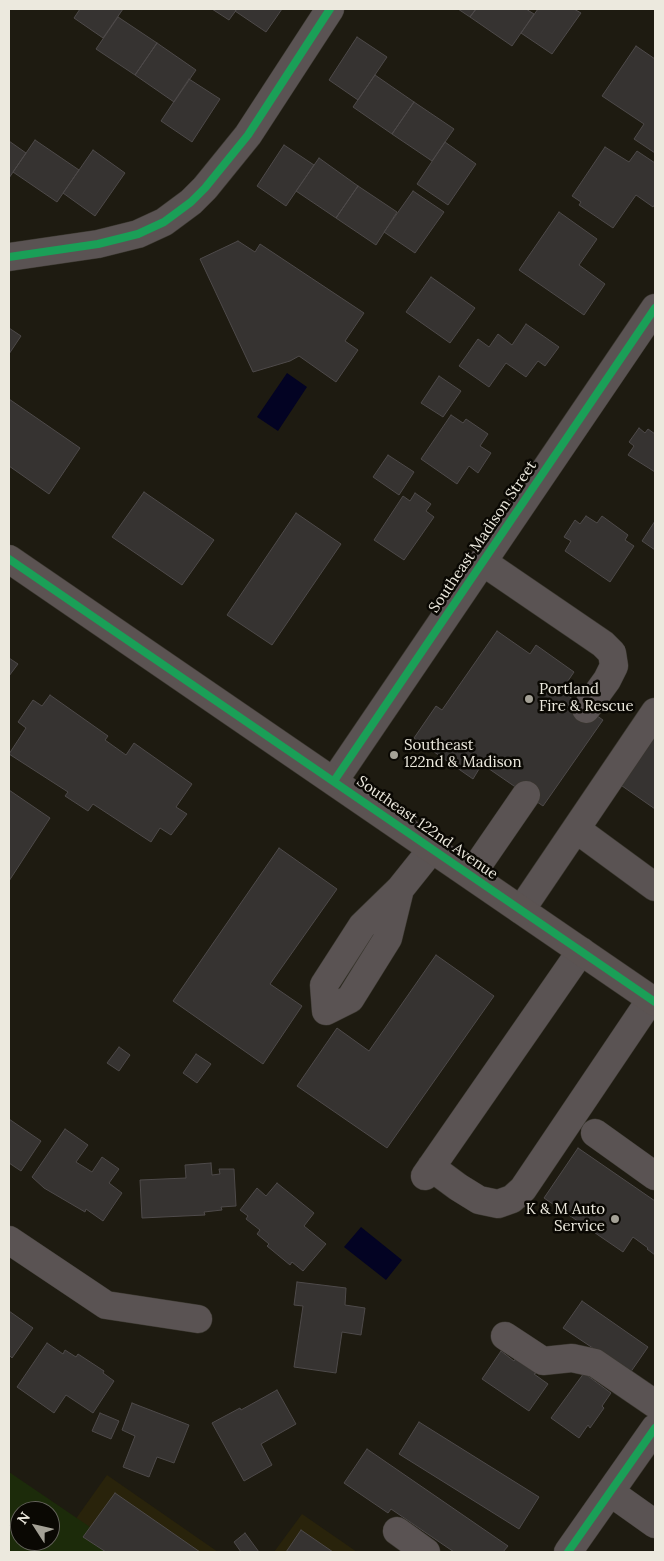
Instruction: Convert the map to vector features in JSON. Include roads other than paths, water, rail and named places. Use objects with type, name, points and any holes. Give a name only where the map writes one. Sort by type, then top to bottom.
[{"type":"main road","name":"Southeast 122nd Avenue","points":[[9,559],[653,1001]]},
{"type":"street","points":[[9,257],[98,244],[138,234],[164,222],[191,202],[205,188],[248,135],[330,9]]},
{"type":"street","name":"Southeast Madison Street","points":[[334,781],[655,308]]},
{"type":"street","points":[[483,562],[603,644],[612,653],[614,666],[607,680],[586,709]]},
{"type":"street","points":[[521,910],[655,712]]},
{"type":"street","points":[[471,876],[526,795]]},
{"type":"street","points":[[576,829],[655,887]]},
{"type":"street","points":[[400,889],[432,849]]},
{"type":"street","points":[[581,951],[428,1171],[479,1200],[498,1204],[512,1199],[523,1190],[653,1001]]},
{"type":"street","points":[[595,1133],[655,1176]]},
{"type":"street","points":[[9,1240],[106,1305],[198,1319]]},
{"type":"street","points":[[505,1336],[542,1361],[572,1358],[596,1363],[655,1404]]},
{"type":"street","points":[[568,1552],[655,1428]]},
{"type":"street","points":[[610,1492],[655,1524]]},
{"type":"street","points":[[396,1532],[426,1552]]},
{"type":"water","points":[[287,373],[307,387],[278,431],[257,417]]},
{"type":"water","points":[[361,1227],[402,1260],[386,1280],[344,1247]]},
{"type":"place","name":"Portland Fire & Rescue","points":[[529,699]]},
{"type":"place","name":"Southeast 122nd & Madison","points":[[394,755]]},
{"type":"place","name":"K & M Auto Service","points":[[615,1219]]}]
